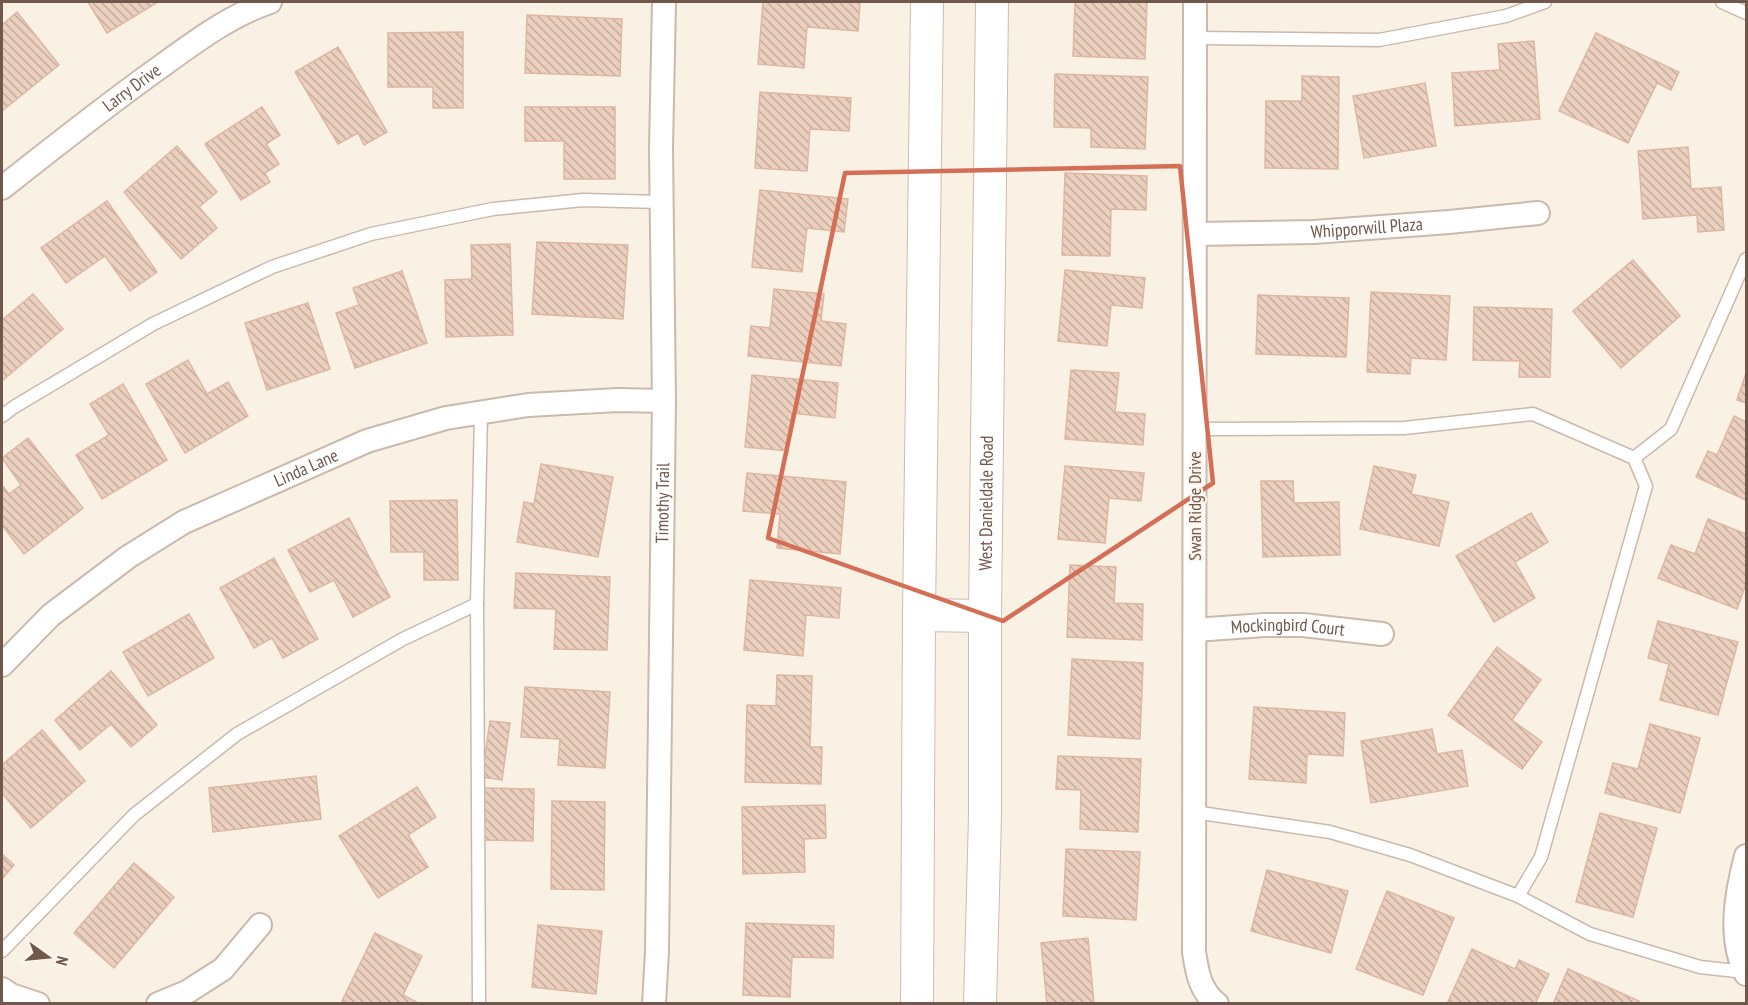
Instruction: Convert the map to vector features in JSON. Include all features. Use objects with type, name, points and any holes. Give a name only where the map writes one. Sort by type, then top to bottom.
[{"type":"main road","points":[[917,1004],[919,615],[927,2]]},
{"type":"main road","name":"West Danieldale Road","points":[[980,1004],[992,2]]},
{"type":"main road","points":[[919,615],[985,615]]},
{"type":"street","name":"Larry Drive","points":[[2,188],[101,108],[185,49],[251,8],[270,2]]},
{"type":"street","name":"Timothy Trail","points":[[654,1004],[657,951],[664,401],[662,202],[664,2]]},
{"type":"street","name":"Swan Ridge Drive","points":[[1195,2],[1194,952],[1199,979],[1209,998],[1216,1004]]},
{"type":"street","name":"Whipporwill Plaza","points":[[1196,234],[1314,232],[1538,213]]},
{"type":"street","name":"Linda Lane","points":[[2,666],[51,615],[128,556],[184,522],[367,441],[446,418],[528,405],[618,400],[664,401]]},
{"type":"street","name":"Mockingbird Court","points":[[1195,630],[1264,624],[1303,625],[1382,634]]},
{"type":"street","points":[[1746,856],[1736,910],[1736,945],[1746,973]]},
{"type":"street","points":[[158,1004],[187,992],[222,969],[260,925]]},
{"type":"street","points":[[2,989],[38,1004]]},
{"type":"lane","points":[[1195,38],[1379,40],[1506,16],[1545,2]]},
{"type":"lane","points":[[1722,2],[1746,13]]},
{"type":"lane","points":[[2,416],[153,324],[272,267],[371,234],[493,209],[583,200],[662,202]]},
{"type":"lane","points":[[1634,458],[1671,429],[1746,259]]},
{"type":"lane","points":[[479,1004],[477,604],[481,413]]},
{"type":"lane","points":[[1195,429],[1404,428],[1533,414],[1634,458],[1646,486],[1541,857],[1518,896]]},
{"type":"lane","points":[[2,951],[134,815],[237,734],[403,639],[477,604]]},
{"type":"lane","points":[[1194,812],[1330,832],[1410,855],[1518,896],[1590,934],[1700,967],[1746,973]]},
{"type":"highlighted area","points":[[1180,166],[1213,483],[1003,621],[768,538],[845,173]]},
{"type":"building","points":[[88,2],[158,2],[107,33]]},
{"type":"building","points":[[763,2],[860,2],[858,31],[807,27],[804,68],[758,64]]},
{"type":"building","points":[[1075,2],[1147,2],[1145,59],[1073,56]]},
{"type":"building","points":[[17,12],[59,65],[2,111],[2,25]]},
{"type":"building","points":[[527,15],[622,19],[620,76],[525,73]]},
{"type":"building","points":[[463,32],[463,108],[433,108],[433,87],[388,87],[388,33]]},
{"type":"building","points":[[1596,33],[1679,72],[1671,90],[1657,83],[1628,143],[1559,111]]},
{"type":"building","points":[[1534,41],[1540,119],[1455,126],[1452,73],[1500,70],[1498,44]]},
{"type":"building","points":[[338,47],[387,132],[364,145],[358,133],[338,144],[295,72]]},
{"type":"building","points":[[1055,74],[1148,77],[1145,149],[1091,147],[1091,128],[1054,127]]},
{"type":"building","points":[[1302,76],[1339,77],[1338,169],[1265,168],[1266,101],[1302,101]]},
{"type":"building","points":[[1425,83],[1436,146],[1364,158],[1353,96]]},
{"type":"building","points":[[760,92],[851,98],[849,131],[810,129],[807,171],[755,168]]},
{"type":"building","points":[[262,107],[280,135],[266,144],[279,164],[265,173],[270,182],[241,200],[205,144]]},
{"type":"building","points":[[525,107],[615,107],[615,179],[564,179],[564,141],[525,141]]},
{"type":"building","points":[[177,146],[217,192],[199,207],[217,228],[181,259],[124,192]]},
{"type":"building","points":[[1688,147],[1691,189],[1721,187],[1724,230],[1698,232],[1697,215],[1643,219],[1638,151]]},
{"type":"building","points":[[1065,173],[1147,176],[1146,210],[1111,209],[1110,256],[1062,255]]},
{"type":"building","points":[[760,190],[848,199],[844,232],[807,228],[802,272],[752,267]]},
{"type":"building","points":[[107,201],[157,272],[130,291],[105,256],[66,283],[41,248]]},
{"type":"building","points":[[537,242],[628,245],[623,319],[532,314]]},
{"type":"building","points":[[510,244],[513,335],[446,337],[445,280],[472,279],[471,245]]},
{"type":"building","points":[[1633,260],[1680,316],[1621,368],[1573,311]]},
{"type":"building","points":[[1065,270],[1145,278],[1142,308],[1111,305],[1107,346],[1058,341]]},
{"type":"building","points":[[402,271],[427,343],[355,368],[336,313],[359,305],[353,288]]},
{"type":"building","points":[[774,289],[824,294],[821,321],[846,324],[841,366],[748,356],[751,326],[770,328]]},
{"type":"building","points":[[1371,292],[1450,296],[1446,360],[1411,358],[1410,374],[1367,372]]},
{"type":"building","points":[[33,294],[63,329],[2,381],[2,320]]},
{"type":"building","points":[[1258,295],[1349,298],[1346,357],[1256,354]]},
{"type":"building","points":[[308,303],[330,369],[267,390],[245,323]]},
{"type":"building","points":[[1474,307],[1552,309],[1550,377],[1519,377],[1520,361],[1473,360]]},
{"type":"building","points":[[188,360],[207,394],[228,382],[248,416],[185,453],[146,384]]},
{"type":"building","points":[[1071,370],[1119,373],[1115,412],[1145,414],[1143,445],[1065,439]]},
{"type":"building","points":[[1746,373],[1746,403],[1737,400]]},
{"type":"building","points":[[752,375],[838,383],[835,418],[792,413],[788,451],[745,447]]},
{"type":"building","points":[[123,384],[167,460],[102,499],[76,455],[109,435],[90,404]]},
{"type":"building","points":[[1734,416],[1746,422],[1746,500],[1696,477],[1708,451],[1717,455]]},
{"type":"building","points":[[28,438],[83,508],[24,554],[2,525],[2,485],[9,494],[21,485],[2,458]]},
{"type":"building","points":[[541,464],[613,477],[598,557],[517,542],[524,502],[534,504]]},
{"type":"building","points":[[1065,466],[1144,473],[1141,501],[1109,498],[1105,543],[1058,539]]},
{"type":"building","points":[[1374,466],[1416,475],[1411,494],[1449,502],[1439,546],[1360,529]]},
{"type":"building","points":[[747,473],[846,482],[840,554],[777,548],[780,514],[743,511]]},
{"type":"building","points":[[1261,481],[1293,481],[1294,503],[1339,502],[1340,555],[1263,557]]},
{"type":"building","points":[[457,500],[458,580],[424,580],[424,552],[391,552],[390,501]]},
{"type":"building","points":[[1531,513],[1548,542],[1515,562],[1535,598],[1494,622],[1456,556]]},
{"type":"building","points":[[349,518],[390,597],[353,617],[334,580],[310,592],[288,550]]},
{"type":"building","points":[[1708,519],[1746,534],[1746,584],[1737,609],[1658,578],[1671,545],[1695,554]]},
{"type":"building","points":[[274,558],[318,639],[283,658],[272,638],[254,648],[220,588]]},
{"type":"building","points":[[1070,565],[1116,567],[1114,603],[1143,604],[1142,640],[1067,637]]},
{"type":"building","points":[[516,573],[610,577],[607,650],[554,649],[556,609],[514,608]]},
{"type":"building","points":[[750,580],[841,588],[839,618],[806,615],[803,656],[744,650]]},
{"type":"building","points":[[189,614],[214,658],[148,696],[123,652]]},
{"type":"building","points":[[1658,621],[1738,642],[1718,715],[1660,700],[1669,664],[1648,658]]},
{"type":"building","points":[[1497,647],[1541,680],[1512,720],[1542,742],[1522,769],[1448,715]]},
{"type":"building","points":[[1072,659],[1143,663],[1140,739],[1068,735]]},
{"type":"building","points":[[111,671],[157,725],[131,747],[111,724],[80,750],[55,720]]},
{"type":"building","points":[[777,675],[812,676],[810,747],[822,747],[821,784],[745,782],[747,705],[776,706]]},
{"type":"building","points":[[525,687],[610,692],[605,768],[558,765],[560,739],[521,737]]},
{"type":"building","points":[[1254,707],[1345,713],[1343,756],[1307,754],[1306,783],[1249,779]]},
{"type":"building","points":[[490,721],[510,723],[502,780],[482,777]]},
{"type":"building","points":[[1650,724],[1700,738],[1680,813],[1605,793],[1613,763],[1638,769]]},
{"type":"building","points":[[1432,729],[1437,754],[1462,750],[1468,786],[1371,803],[1361,741]]},
{"type":"building","points":[[42,730],[85,781],[31,828],[2,793],[2,765]]},
{"type":"building","points":[[1058,756],[1141,759],[1138,832],[1080,829],[1081,790],[1056,789]]},
{"type":"building","points":[[316,776],[321,819],[213,832],[209,788]]},
{"type":"building","points":[[417,787],[436,817],[408,835],[428,867],[378,898],[339,836]]},
{"type":"building","points":[[484,788],[534,789],[533,841],[483,840]]},
{"type":"building","points":[[552,801],[605,802],[604,890],[551,889]]},
{"type":"building","points":[[825,805],[826,838],[804,839],[805,872],[743,874],[742,807]]},
{"type":"building","points":[[1600,813],[1657,828],[1633,917],[1576,902]]},
{"type":"building","points":[[1066,849],[1140,852],[1136,920],[1063,916]]},
{"type":"building","points":[[2,854],[14,865],[2,879]]},
{"type":"building","points":[[134,863],[174,897],[114,968],[74,933]]},
{"type":"building","points":[[1267,870],[1348,891],[1331,953],[1251,931]]},
{"type":"building","points":[[1387,891],[1454,918],[1423,995],[1356,969]]},
{"type":"building","points":[[746,923],[834,926],[833,958],[792,957],[790,997],[743,995]]},
{"type":"building","points":[[538,925],[602,931],[596,994],[532,987]]},
{"type":"building","points":[[375,933],[422,956],[403,995],[420,1004],[348,1004],[342,1001]]},
{"type":"building","points":[[1088,938],[1094,1004],[1047,1004],[1041,943]]},
{"type":"building","points":[[1472,949],[1515,969],[1519,960],[1549,974],[1535,1004],[1447,1004]]},
{"type":"building","points":[[1568,969],[1639,1001],[1637,1004],[1553,1004]]}]
